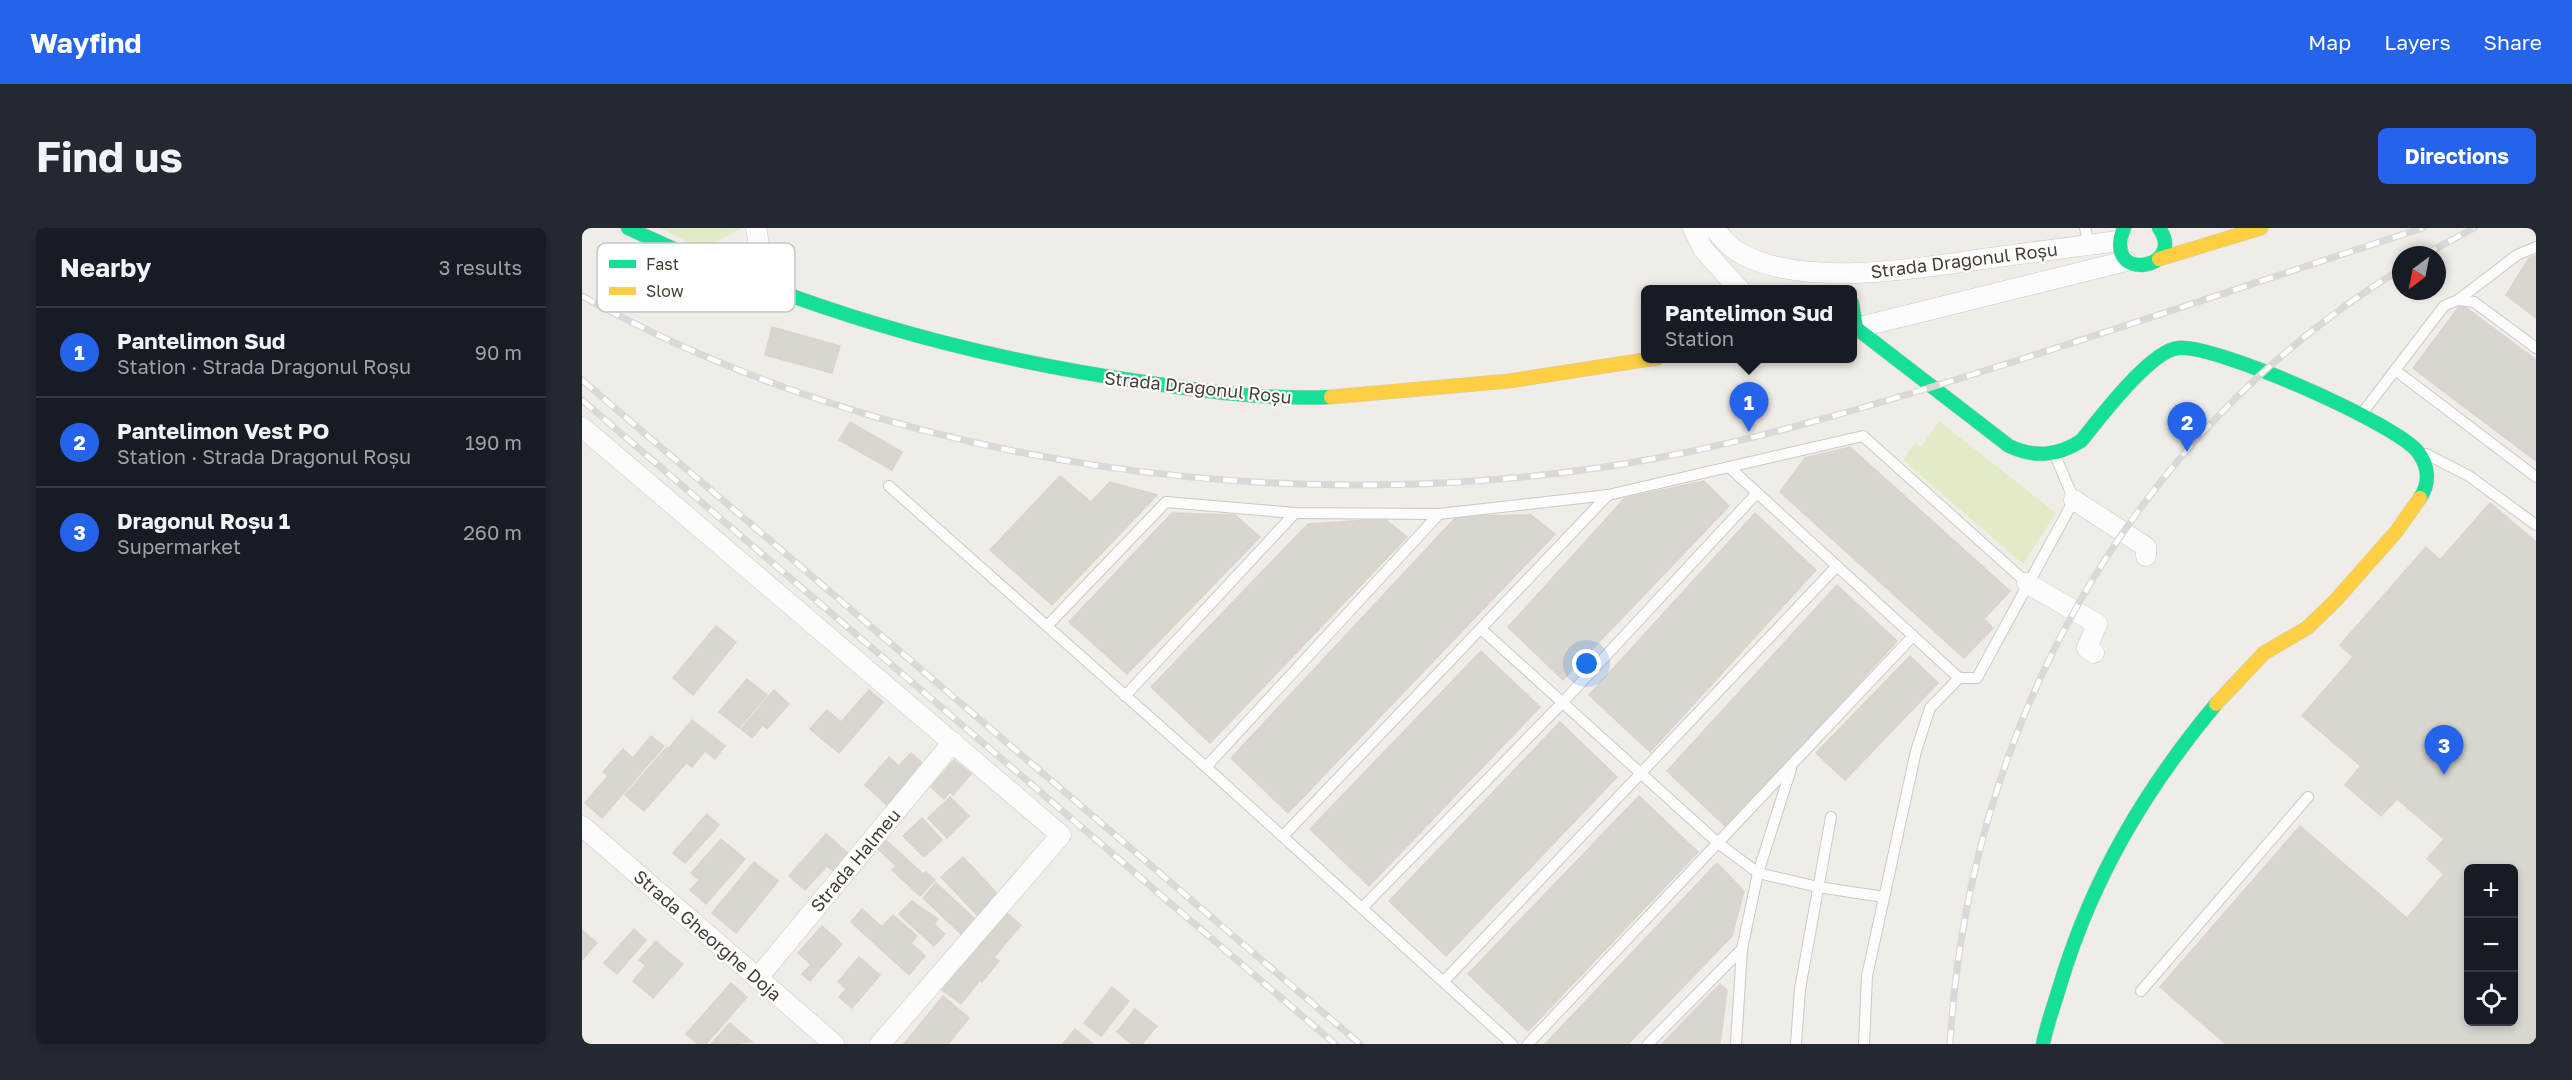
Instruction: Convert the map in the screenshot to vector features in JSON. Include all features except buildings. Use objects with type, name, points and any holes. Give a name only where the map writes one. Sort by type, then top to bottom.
[{"type":"street","name":"Strada Dragonul Roșu","points":[[628,228],[662,243]]},
{"type":"street","points":[[756,228],[759,243]]},
{"type":"street","points":[[1693,228],[1703,249],[1735,285]]},
{"type":"street","name":"Strada Dragonul Roșu","points":[[1714,228],[1730,246],[1749,257],[1800,271],[1833,273],[1902,271],[2087,236],[2121,234]]},
{"type":"street","points":[[2159,228],[2165,246],[2159,259]]},
{"type":"street","points":[[2121,234],[2119,248],[2126,261],[2132,265],[2147,266],[2159,259],[2260,228]]},
{"type":"street","name":"Strada Dragonul Roșu","points":[[1857,328],[2126,261]]},
{"type":"street","points":[[1833,273],[1842,285]]},
{"type":"street","name":"Strada Dragonul Roșu","points":[[795,300],[840,316],[1008,361],[1110,379],[1286,398],[1335,397],[1465,386],[1608,368],[1641,361]]},
{"type":"street","points":[[1857,330],[2009,446],[2031,454],[2055,455],[2068,450],[2080,441],[2149,364],[2162,353],[2176,348],[2191,348],[2216,354],[2275,376],[2360,416],[2402,438],[2417,451],[2426,466],[2427,491],[2413,511],[2347,588],[2308,626],[2261,656],[2181,747],[2129,819],[2095,885],[2075,936],[2043,1044]]},
{"type":"street","points":[[582,427],[1061,835],[880,1044]]},
{"type":"street","points":[[2074,500],[2146,547],[2146,556]]},
{"type":"street","points":[[2027,582],[2097,624],[2087,648],[2094,653]]},
{"type":"street","name":"Strada Halmeu","points":[[757,979],[953,741]]},
{"type":"street","name":"Strada Gheorghe Doja","points":[[582,826],[834,1044]]},
{"type":"lane","points":[[2360,416],[2444,306],[2458,300],[2517,255],[2536,247]]},
{"type":"lane","points":[[2458,300],[2474,302],[2536,348]]},
{"type":"lane","points":[[2395,370],[2536,477]]},
{"type":"lane","points":[[1047,626],[1166,502],[1296,513],[1439,514],[1608,495],[1863,436],[2027,582]]},
{"type":"lane","points":[[2417,451],[2469,476],[2536,525]]},
{"type":"lane","points":[[1729,466],[1959,678],[1977,678],[2027,582],[2074,500],[2055,455]]},
{"type":"lane","points":[[889,486],[1206,767],[1512,1044]]},
{"type":"lane","points":[[1362,908],[1562,703],[1757,493]]},
{"type":"lane","points":[[1282,836],[1608,495]]},
{"type":"lane","points":[[1125,696],[1296,513]]},
{"type":"lane","points":[[1206,767],[1439,514]]},
{"type":"lane","points":[[1444,981],[1639,772],[1837,566]]},
{"type":"lane","points":[[1481,630],[1718,843],[1758,873],[1818,887],[1884,897]]},
{"type":"lane","points":[[1528,1044],[1913,636]]},
{"type":"lane","points":[[1864,1044],[1867,976],[1916,752],[1930,708],[1959,678]]},
{"type":"lane","points":[[1736,1044],[1742,949],[1758,873],[1792,764]]},
{"type":"lane","points":[[2141,992],[2308,797]]},
{"type":"lane","points":[[1796,1044],[1800,989],[1831,817]]},
{"type":"lane","points":[[1648,1044],[1742,949]]},
{"type":"green space","points":[[660,228],[740,228],[714,243],[691,243]]},
{"type":"green space","points":[[1939,421],[2056,513],[2023,564],[1903,460],[1915,443],[1921,447]]},
{"type":"railway","points":[[615,312],[703,355],[831,403],[965,440],[1103,466],[1242,481],[1381,485],[1519,477],[1652,459],[1768,434],[2016,361],[2423,228]]},
{"type":"railway","points":[[2441,246],[2474,228]]},
{"type":"railway","points":[[1950,1044],[1963,927],[1990,813],[2029,704],[2080,601],[2144,504],[2218,416],[2304,337],[2392,275]]},
{"type":"railway","points":[[582,296],[597,303]]},
{"type":"railway","points":[[582,380],[1360,1044]]},
{"type":"railway","points":[[582,400],[1335,1044]]},
{"type":"traffic: fast","points":[[628,228],[661,243]]},
{"type":"traffic: fast","points":[[2124,228],[2120,246],[2124,258],[2133,264],[2144,265],[2155,261],[2163,254],[2165,242],[2159,228]]},
{"type":"traffic: fast","points":[[795,297],[940,342],[1070,370],[1234,394],[1331,397]]},
{"type":"traffic: fast","points":[[1857,329],[2009,446],[2037,454],[2063,450],[2081,441],[2126,387],[2167,352],[2178,348],[2198,350],[2228,358],[2342,405],[2403,439],[2418,452],[2426,469],[2427,481],[2420,498]]},
{"type":"traffic: fast","points":[[2043,1044],[2074,943],[2106,870],[2145,801],[2216,704]]},
{"type":"traffic: slow","points":[[2159,259],[2261,228]]},
{"type":"traffic: slow","points":[[1331,397],[1509,381],[1641,360]]},
{"type":"traffic: slow","points":[[2216,704],[2264,653],[2307,628],[2335,601],[2396,532],[2420,498]]},
{"type":"place","name":"Pantelimon Sud","points":[[1749,432]]},
{"type":"place","name":"Pantelimon Vest PO","points":[[2187,452]]},
{"type":"place","name":"Dragonul Roșu 1","points":[[2444,775]]}]
